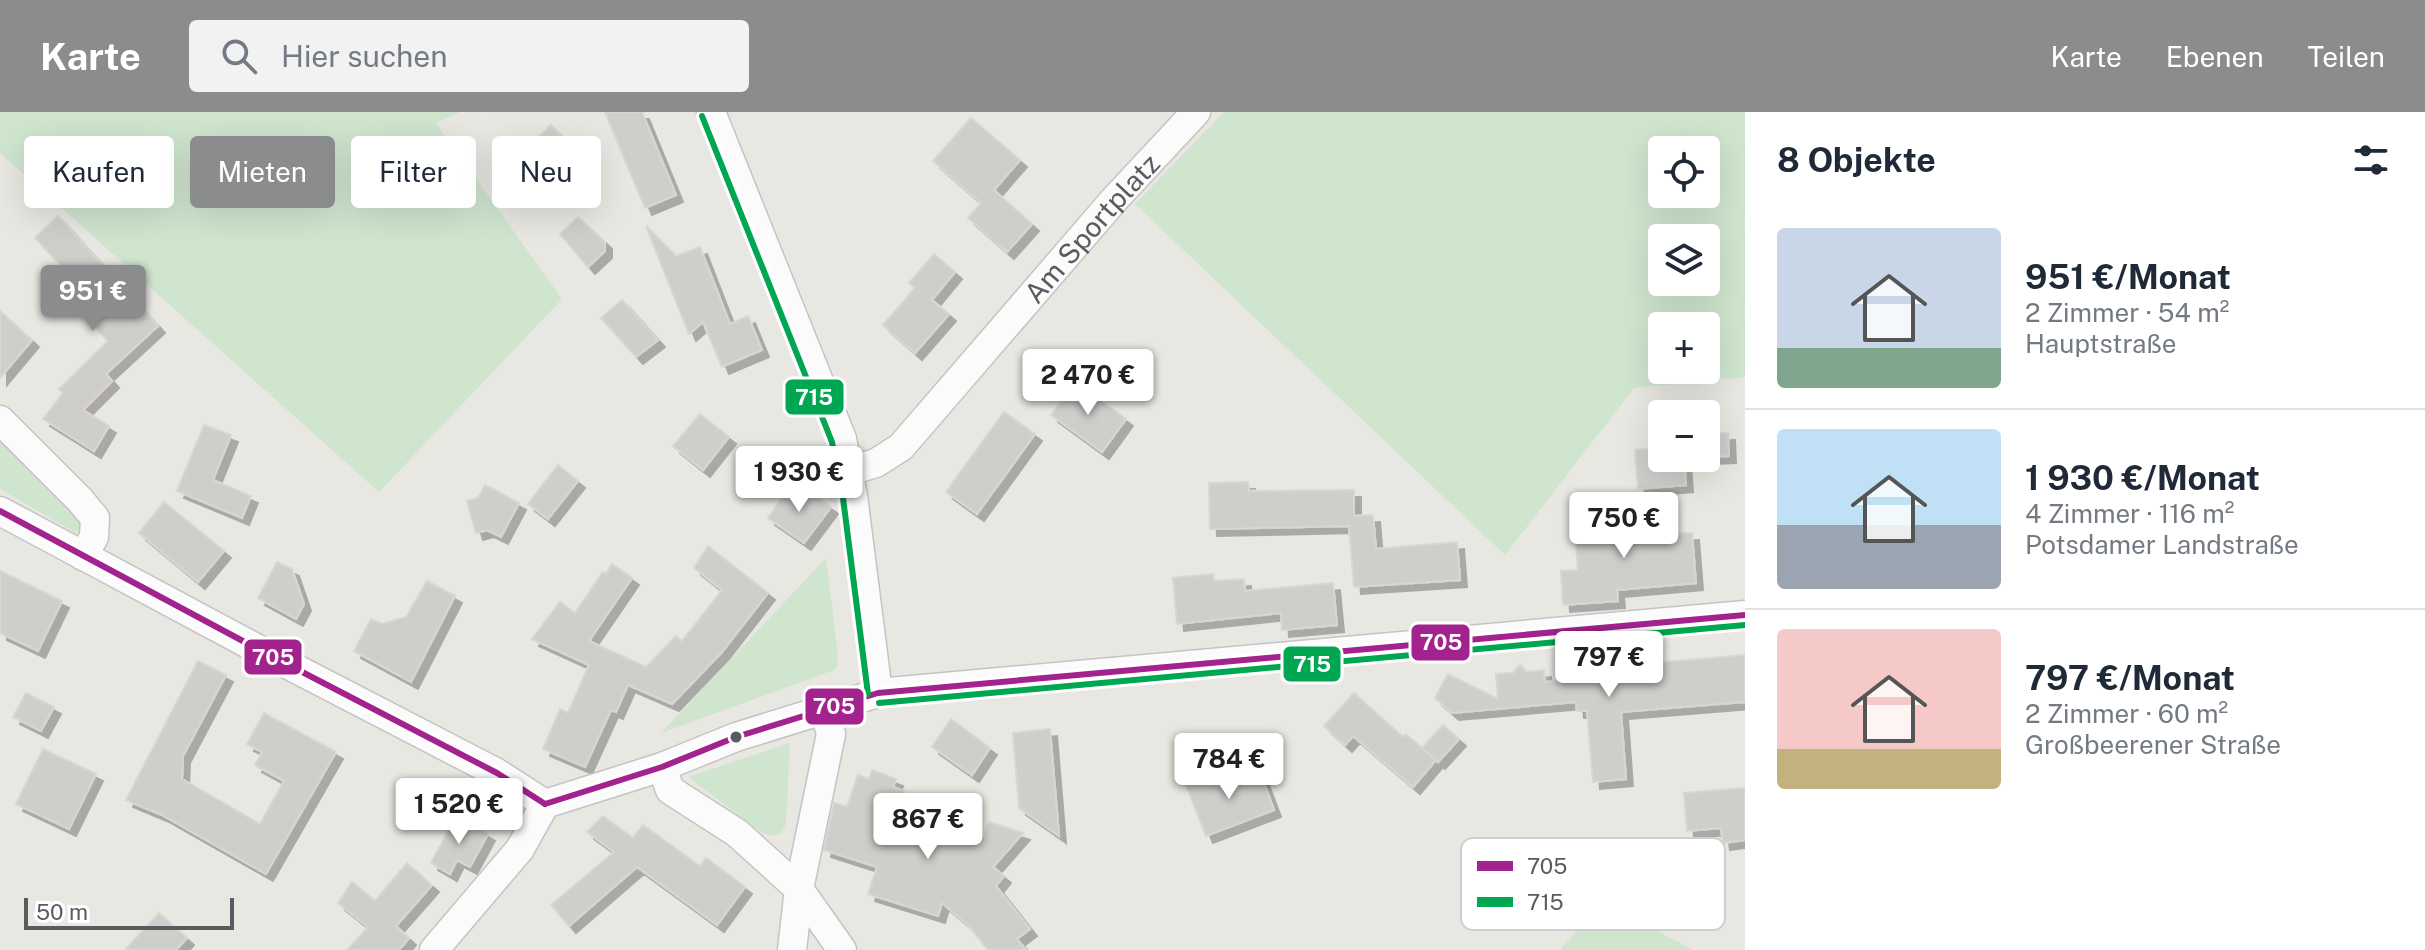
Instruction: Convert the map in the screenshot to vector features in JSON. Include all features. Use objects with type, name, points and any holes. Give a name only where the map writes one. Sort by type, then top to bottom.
[{"type":"street","points":[[711,112],[842,439],[849,471],[878,693]]},
{"type":"street","name":"Am Sportplatz","points":[[849,471],[876,463],[901,447],[1114,200],[1196,112]]},
{"type":"street","points":[[3,431],[95,518],[94,537],[83,556]]},
{"type":"street","points":[[0,511],[497,773],[545,804]]},
{"type":"street","points":[[434,950],[520,849],[545,804],[662,767],[736,737],[878,693],[1745,615]]},
{"type":"street","points":[[792,950],[799,889],[831,734],[824,709]]},
{"type":"street","points":[[662,767],[670,790],[737,833],[799,889],[842,950]]},
{"type":"green space","points":[[0,112],[460,112],[436,123],[445,136],[351,136],[351,208],[476,208],[476,179],[492,201],[492,208],[497,208],[562,299],[379,492],[61,208],[174,208],[174,136],[24,136],[24,174],[0,153]]},
{"type":"green space","points":[[1224,112],[1745,112],[1745,377],[1720,379],[1720,312],[1648,312],[1648,384],[1674,384],[1634,388],[1505,555],[1135,204]]},
{"type":"green space","points":[[0,436],[87,519],[83,531],[76,533],[0,489]]},
{"type":"green space","points":[[826,558],[838,656],[834,670],[661,733]]},
{"type":"green space","points":[[790,743],[786,822],[783,831],[777,835],[761,832],[688,777]]},
{"type":"green space","points":[[1578,930],[1656,930],[1693,950],[1560,950]]},
{"type":"building","points":[[605,112],[642,112],[676,195],[645,208]]},
{"type":"building","points":[[971,118],[1020,160],[994,190],[1032,224],[1007,252],[968,218],[981,203],[933,161]]},
{"type":"building","points":[[551,125],[561,136],[540,136]]},
{"type":"building","points":[[58,216],[158,326],[106,374],[112,381],[83,410],[109,426],[94,451],[43,419],[63,393],[59,389],[108,341],[80,311],[93,299],[35,238]]},
{"type":"building","points":[[578,217],[605,242],[605,251],[588,267],[560,234]]},
{"type":"building","points":[[646,226],[676,256],[700,247],[730,324],[748,316],[762,350],[722,367],[703,322],[689,334]]},
{"type":"building","points":[[934,254],[955,272],[932,300],[949,314],[915,353],[883,325],[915,288],[909,283]]},
{"type":"building","points":[[622,300],[658,340],[636,357],[601,318]]},
{"type":"building","points":[[0,311],[32,340],[0,378]]},
{"type":"building","points":[[1075,382],[1126,419],[1102,452],[1051,415]]},
{"type":"building","points":[[1004,412],[1035,434],[977,514],[946,492]]},
{"type":"building","points":[[700,414],[729,437],[703,470],[673,446]]},
{"type":"building","points":[[204,425],[231,435],[213,480],[251,496],[242,518],[177,491]]},
{"type":"building","points":[[1720,433],[1728,433],[1729,456],[1720,456]]},
{"type":"building","points":[[1648,449],[1648,472],[1685,472],[1686,485],[1638,489],[1635,450]]},
{"type":"building","points":[[558,465],[578,481],[548,519],[528,504]]},
{"type":"building","points":[[1248,482],[1249,491],[1354,490],[1354,516],[1373,515],[1376,549],[1457,542],[1460,580],[1354,587],[1349,526],[1210,529],[1209,483]]},
{"type":"building","points":[[485,485],[519,503],[501,537],[487,530],[476,533],[467,501],[478,498]]},
{"type":"building","points":[[788,489],[801,498],[808,490],[831,507],[804,543],[768,518]]},
{"type":"building","points":[[164,502],[224,551],[198,582],[139,533]]},
{"type":"building","points":[[1626,513],[1628,536],[1692,533],[1696,583],[1617,590],[1618,601],[1563,605],[1561,571],[1578,570],[1574,517]]},
{"type":"building","points":[[708,546],[768,593],[722,652],[672,704],[628,685],[616,712],[611,710],[585,767],[543,749],[560,709],[568,713],[589,665],[532,639],[560,602],[575,613],[612,564],[632,578],[589,641],[646,667],[676,636],[682,641],[722,590],[694,568]]},
{"type":"building","points":[[277,562],[292,569],[304,604],[296,619],[258,598]]},
{"type":"building","points":[[0,571],[62,601],[38,651],[0,633]]},
{"type":"building","points":[[1213,574],[1214,581],[1244,579],[1245,591],[1333,583],[1337,625],[1282,630],[1281,613],[1177,624],[1173,578]]},
{"type":"building","points":[[427,581],[455,596],[411,682],[354,651],[371,619],[382,624],[406,617]]},
{"type":"building","points":[[1745,655],[1745,702],[1621,712],[1626,779],[1593,782],[1587,711],[1577,711],[1576,702],[1452,713],[1435,698],[1448,674],[1498,699],[1496,674],[1513,673],[1520,665],[1527,672],[1544,670],[1545,682],[1654,673],[1653,663]]},
{"type":"building","points":[[198,661],[226,675],[183,756],[182,779],[260,824],[284,781],[255,765],[262,752],[247,744],[264,713],[336,752],[266,874],[162,815],[126,800]]},
{"type":"building","points":[[26,693],[54,707],[41,731],[13,717]]},
{"type":"building","points":[[1354,693],[1403,737],[1406,734],[1436,760],[1413,787],[1353,736],[1345,745],[1324,726]]},
{"type":"building","points":[[951,719],[990,748],[972,775],[932,747]]},
{"type":"building","points":[[1443,725],[1459,739],[1438,762],[1422,748]]},
{"type":"building","points":[[1050,729],[1059,836],[1019,808],[1013,733]]},
{"type":"building","points":[[43,749],[96,774],[69,829],[16,804]]},
{"type":"building","points":[[872,770],[896,779],[893,787],[904,791],[898,809],[984,837],[989,822],[1023,833],[993,867],[1004,876],[996,886],[1030,929],[1017,939],[1026,950],[988,950],[969,926],[942,903],[938,916],[868,894],[877,867],[824,850],[834,803],[847,807],[858,775],[869,779]]},
{"type":"building","points":[[1259,770],[1274,810],[1206,836],[1186,785],[1211,774],[1216,786]]},
{"type":"building","points":[[1745,788],[1745,840],[1725,843],[1721,828],[1687,831],[1684,793]]},
{"type":"building","points":[[456,816],[488,834],[470,867],[457,860],[450,874],[431,863]]},
{"type":"building","points":[[603,816],[633,838],[643,825],[700,866],[706,858],[745,887],[717,925],[637,867],[569,926],[551,905],[614,852],[587,832]]},
{"type":"building","points":[[407,863],[432,885],[396,926],[409,938],[399,950],[347,950],[368,927],[338,903],[352,882],[375,901]]},
{"type":"building","points":[[159,913],[187,938],[176,950],[125,950]]},
{"type":"transit line","name":"715","points":[[702,116],[832,442],[843,498],[868,694]]},
{"type":"transit line","name":"705","points":[[0,511],[497,773],[545,804]]},
{"type":"transit line","name":"705","points":[[545,804],[662,767],[736,737],[878,693],[1745,615]]},
{"type":"transit line","name":"715","points":[[879,703],[1745,625]]}]
